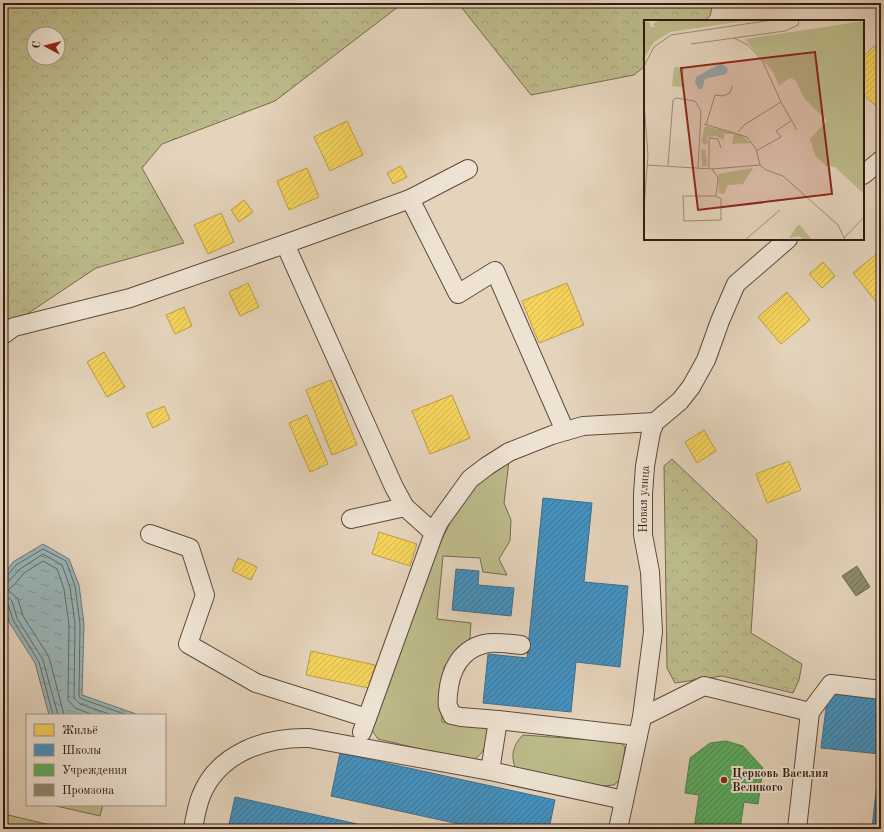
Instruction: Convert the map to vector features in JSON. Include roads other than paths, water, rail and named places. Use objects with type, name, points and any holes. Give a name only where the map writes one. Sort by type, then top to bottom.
[{"type":"street","points":[[864,174],[881,160]]},
{"type":"street","points":[[3,335],[14,327],[130,298],[285,244],[410,199],[468,170]]},
{"type":"street","points":[[410,199],[458,294],[495,271],[565,431]]},
{"type":"street","points":[[150,534],[190,548],[205,595],[188,644],[256,683],[365,725],[434,533],[439,522],[470,479],[509,452],[565,431],[583,426],[655,422],[676,405],[691,387],[706,360],[720,321],[736,284],[787,240]]},
{"type":"street","points":[[285,244],[394,487],[405,507],[434,533]]},
{"type":"street","name":"Новая улица","points":[[618,829],[642,717],[652,632],[650,572],[643,535],[643,494],[646,456],[655,422]]},
{"type":"street","points":[[351,519],[405,507]]},
{"type":"street","points":[[521,645],[485,643],[472,648],[466,654],[452,671],[447,705],[452,715],[638,736]]},
{"type":"street","points":[[797,829],[810,712],[831,684],[881,690]]},
{"type":"street","points":[[642,717],[704,686],[810,712]]},
{"type":"street","points":[[490,771],[498,720]]},
{"type":"street","points":[[193,829],[200,797],[215,771],[234,755],[256,746],[282,739],[309,738],[490,771],[624,800]]},
{"type":"water","points":[[43,544],[69,559],[79,585],[84,624],[82,695],[136,714],[49,714],[35,663],[9,622],[3,599],[3,576],[13,562]]},
{"type":"place","name":"Церковь Василия Великого","points":[[724,780]]}]
